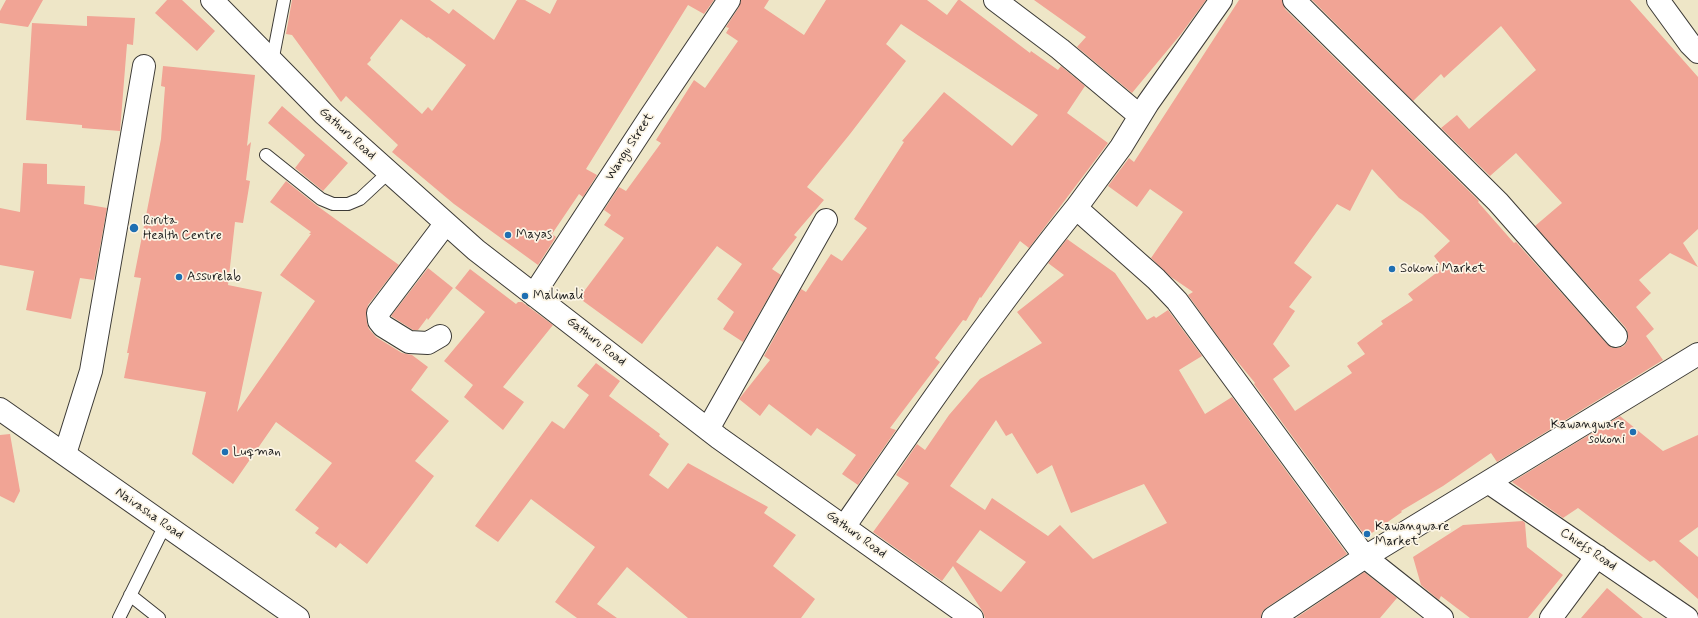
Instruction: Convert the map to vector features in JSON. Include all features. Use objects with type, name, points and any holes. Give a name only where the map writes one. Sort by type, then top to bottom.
[{"type":"street","name":"Gathuru Road","points":[[212,0],[324,114],[476,250],[708,429],[972,618]]},
{"type":"street","name":"Wangu Street","points":[[535,296],[540,285],[650,117],[729,0]]},
{"type":"street","points":[[995,0],[1060,49],[1140,116]]},
{"type":"street","points":[[844,527],[975,339],[1028,267],[1076,208],[1121,147],[1140,116],[1221,0]]},
{"type":"street","points":[[1294,0],[1498,202],[1616,336]]},
{"type":"street","points":[[1658,0],[1690,44],[1698,52]]},
{"type":"street","points":[[65,454],[91,371],[144,66]]},
{"type":"street","points":[[1076,208],[1156,278],[1177,301],[1365,557],[1442,618]]},
{"type":"street","points":[[708,429],[826,220]]},
{"type":"street","points":[[440,336],[428,343],[409,342],[383,326],[379,320],[378,313],[446,223]]},
{"type":"street","points":[[1273,618],[1365,557],[1698,354]]},
{"type":"street","name":"Naivasha Road","points":[[0,410],[65,454],[295,617]]},
{"type":"street","name":"Chiefs Road","points":[[1488,482],[1687,618]]},
{"type":"street","points":[[1551,618],[1597,556]]},
{"type":"lane","points":[[272,62],[284,0]]},
{"type":"lane","points":[[266,155],[320,199],[333,204],[348,204],[360,199],[389,172]]},
{"type":"lane","points":[[119,618],[165,525]]},
{"type":"lane","points":[[130,594],[159,618]]},
{"type":"building","points":[[6,0],[43,0],[28,27],[0,23],[0,11]]},
{"type":"building","points":[[167,0],[182,0],[215,31],[197,51],[155,13]]},
{"type":"building","points":[[292,0],[430,0],[449,14],[453,9],[494,40],[517,0],[525,0],[550,14],[557,0],[714,0],[704,14],[688,5],[586,169],[597,175],[583,197],[579,194],[552,234],[556,237],[538,265],[454,204],[392,152],[398,145],[346,96],[341,102],[292,35],[286,34]],"holes":[[[401,19],[427,38],[428,37],[466,65],[432,111],[428,107],[422,114],[367,64],[371,60],[370,58]]]},
{"type":"building","points":[[741,0],[769,0],[764,8],[804,35],[826,0],[927,0],[947,15],[958,0],[960,0],[1030,53],[1031,51],[1058,70],[1061,66],[1085,86],[1067,113],[1108,143],[1029,248],[1020,241],[981,298],[980,297],[966,321],[963,320],[935,358],[940,362],[890,428],[896,430],[858,485],[842,474],[856,455],[817,428],[811,436],[769,404],[760,416],[739,399],[770,360],[764,356],[801,289],[806,292],[831,254],[842,261],[867,228],[854,219],[904,142],[902,141],[944,92],[1012,146],[1038,115],[901,24],[886,44],[906,61],[807,187],[824,200],[794,235],[797,237],[772,269],[781,275],[743,342],[723,329],[734,312],[717,299],[742,264],[717,246],[642,344],[579,298],[624,238],[604,225],[611,215],[604,210],[619,187],[626,191],[661,143],[656,140],[694,80],[705,88],[738,41],[726,33],[729,28],[726,27],[739,7]]},
{"type":"building","points":[[1034,0],[1206,0],[1181,34],[1132,93],[1077,47],[1086,37]]},
{"type":"building","points":[[1239,0],[1282,0],[1285,9],[1479,201],[1478,202],[1514,243],[1516,242],[1607,344],[1612,348],[1618,348],[1624,346],[1628,340],[1626,328],[1535,226],[1562,203],[1516,153],[1490,176],[1441,128],[1457,115],[1469,129],[1536,70],[1501,26],[1444,78],[1441,74],[1413,101],[1312,0],[1630,0],[1698,77],[1698,229],[1683,243],[1698,267],[1670,253],[1639,280],[1651,293],[1636,307],[1654,329],[1646,336],[1663,360],[1497,462],[1491,453],[1443,486],[1401,511],[1402,512],[1366,537],[1254,384],[1255,383],[1228,350],[1188,295],[1193,292],[1171,277],[1151,258],[1183,212],[1150,189],[1137,207],[1108,186],[1129,158],[1134,162]],"holes":[[[1372,169],[1399,198],[1422,214],[1450,241],[1434,256],[1443,268],[1408,294],[1413,300],[1381,321],[1383,324],[1357,343],[1365,354],[1347,366],[1352,373],[1295,411],[1273,379],[1290,366],[1273,344],[1295,311],[1289,307],[1312,277],[1294,263],[1337,204],[1350,211]]]},
{"type":"building","points":[[87,16],[135,18],[133,45],[127,44],[120,131],[82,128],[82,125],[26,120],[32,23],[87,26]]},
{"type":"building","points":[[163,66],[255,75],[247,146],[251,142],[246,180],[250,181],[243,223],[235,222],[228,285],[262,292],[237,412],[315,301],[280,275],[311,234],[309,234],[311,232],[270,202],[286,181],[316,205],[399,265],[368,305],[366,314],[367,323],[369,329],[376,337],[402,353],[412,355],[428,367],[411,390],[449,421],[415,461],[434,476],[367,564],[340,543],[336,548],[315,533],[319,528],[295,510],[332,463],[276,422],[233,484],[192,454],[206,392],[124,378],[129,353],[127,353],[141,278],[134,277],[161,139],[165,87],[161,86]]},
{"type":"building","points":[[282,106],[348,163],[323,191],[295,168],[305,155],[268,123]]},
{"type":"building","points":[[23,163],[47,164],[47,184],[85,186],[84,204],[107,208],[94,280],[80,278],[71,319],[26,310],[34,271],[0,265],[0,208],[20,212]]},
{"type":"building","points":[[1067,239],[1115,273],[1147,320],[1154,316],[1156,318],[1168,310],[1202,356],[1179,370],[1205,414],[1232,397],[1347,554],[1266,608],[1262,612],[1261,618],[985,618],[983,612],[953,566],[942,581],[873,532],[909,483],[896,475],[917,444],[925,450],[949,415],[980,379],[1042,343],[1017,312],[1064,275],[1048,263]],"holes":[[[996,420],[1006,436],[1012,433],[1037,474],[1052,465],[1071,513],[1144,484],[1167,523],[1093,559],[1060,525],[1048,536],[992,498],[985,510],[950,486]],[[980,530],[1026,562],[1001,592],[956,562]]]},
{"type":"building","points":[[428,268],[453,288],[428,320],[427,318],[418,330],[413,330],[391,316]]},
{"type":"building","points":[[470,269],[516,304],[518,302],[522,302],[553,325],[503,387],[524,402],[503,430],[464,397],[473,385],[444,361],[485,312],[455,288]]},
{"type":"building","points":[[596,363],[620,381],[609,396],[660,434],[659,436],[669,444],[649,475],[668,489],[688,463],[768,507],[764,513],[796,535],[773,566],[815,599],[801,618],[688,618],[627,567],[597,604],[617,618],[577,618],[555,602],[595,547],[531,499],[498,542],[475,526],[552,421],[564,429],[589,395],[577,386]]},
{"type":"building","points":[[1620,416],[1663,451],[1698,435],[1698,527],[1679,541],[1698,557],[1698,599],[1654,560],[1650,562],[1578,508],[1563,518],[1512,482]]},
{"type":"building","points":[[10,434],[20,491],[14,503],[0,496],[0,435]]},
{"type":"building","points":[[1523,521],[1525,523],[1527,547],[1563,575],[1528,618],[1470,618],[1441,596],[1439,600],[1421,585],[1413,557],[1463,525]]},
{"type":"building","points":[[1364,572],[1397,598],[1380,618],[1296,618]]},
{"type":"building","points":[[1607,588],[1643,618],[1581,618]]},
{"type":"place","name":"Riruta Health Centre","points":[[134,228]]},
{"type":"place","name":"Mayas","points":[[508,235]]},
{"type":"place","name":"Sokoni Market","points":[[1392,269]]},
{"type":"place","name":"Assurelab","points":[[179,277]]},
{"type":"place","name":"Malimali","points":[[525,296]]},
{"type":"place","name":"Kawangware sokoni","points":[[1633,432]]},
{"type":"place","name":"Luqman","points":[[225,452]]},
{"type":"place","name":"Kawangware Market","points":[[1367,534]]}]
